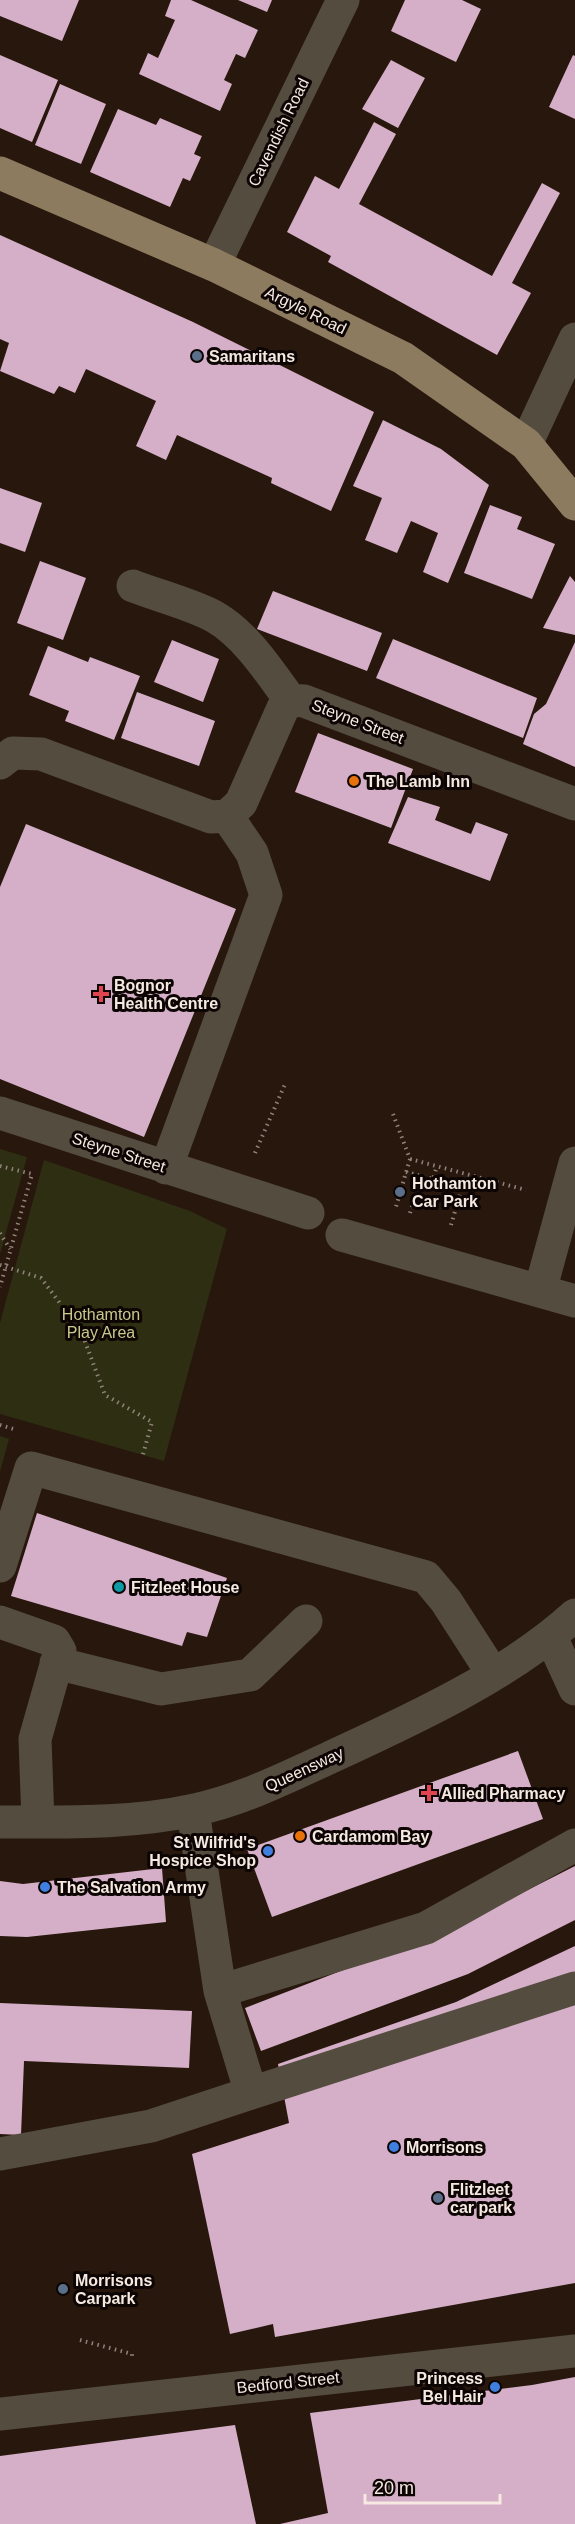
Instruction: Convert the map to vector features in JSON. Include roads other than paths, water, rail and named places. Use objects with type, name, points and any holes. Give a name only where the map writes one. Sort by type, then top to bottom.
[{"type":"main road","name":"Argyle Road","points":[[0,173],[214,265],[403,358],[526,444],[575,504]]},
{"type":"street","name":"Cavendish Road","points":[[214,265],[343,0]]},
{"type":"street","points":[[526,444],[575,339]]},
{"type":"street","points":[[133,586],[216,618],[264,663],[290,700]]},
{"type":"street","name":"Steyne Street","points":[[227,816],[241,803],[283,708],[290,700],[304,700],[575,804]]},
{"type":"street","points":[[0,763],[14,753],[41,754],[211,817],[227,816],[252,853],[266,895],[166,1167]]},
{"type":"street","name":"Steyne Street","points":[[0,1113],[308,1213]]},
{"type":"street","points":[[540,1291],[575,1163]]},
{"type":"street","points":[[342,1234],[575,1301]]},
{"type":"street","points":[[0,1566],[31,1468],[426,1577],[446,1600],[493,1674]]},
{"type":"street","name":"Queensway","points":[[0,1822],[110,1822],[194,1811],[245,1797],[391,1729],[493,1674],[551,1637],[575,1615]]},
{"type":"street","points":[[56,1663],[161,1689],[250,1675],[306,1621]]},
{"type":"street","points":[[0,1622],[54,1641],[60,1651],[34,1739],[38,1822]]},
{"type":"street","points":[[551,1637],[575,1689]]},
{"type":"street","points":[[194,1811],[220,1991],[251,2093]]},
{"type":"street","points":[[220,1991],[426,1928],[575,1845]]},
{"type":"street","points":[[0,2154],[151,2126],[575,1988]]},
{"type":"street","name":"Bedford Street","points":[[0,2414],[575,2351]]},
{"type":"place","name":"Samaritans","points":[[197,356]]},
{"type":"place","name":"The Lamb Inn","points":[[354,781]]},
{"type":"place","name":"Bognor Health Centre","points":[[101,994]]},
{"type":"place","name":"Hothamton Car Park","points":[[400,1192]]},
{"type":"place","name":"Fitzleet House","points":[[119,1587]]},
{"type":"place","name":"Allied Pharmacy","points":[[429,1793]]},
{"type":"place","name":"Cardamom Bay","points":[[300,1836]]},
{"type":"place","name":"St Wilfrid's Hospice Shop","points":[[268,1851]]},
{"type":"place","name":"The Salvation Army","points":[[45,1887]]},
{"type":"place","name":"Morrisons","points":[[394,2147]]},
{"type":"place","name":"Flitzleet car park","points":[[438,2198]]},
{"type":"place","name":"Morrisons Carpark","points":[[63,2289]]},
{"type":"place","name":"Princess Bel Hair","points":[[495,2387]]},
{"type":"park label","name":"Hothamton Play Area","points":[[101,1323]]}]
